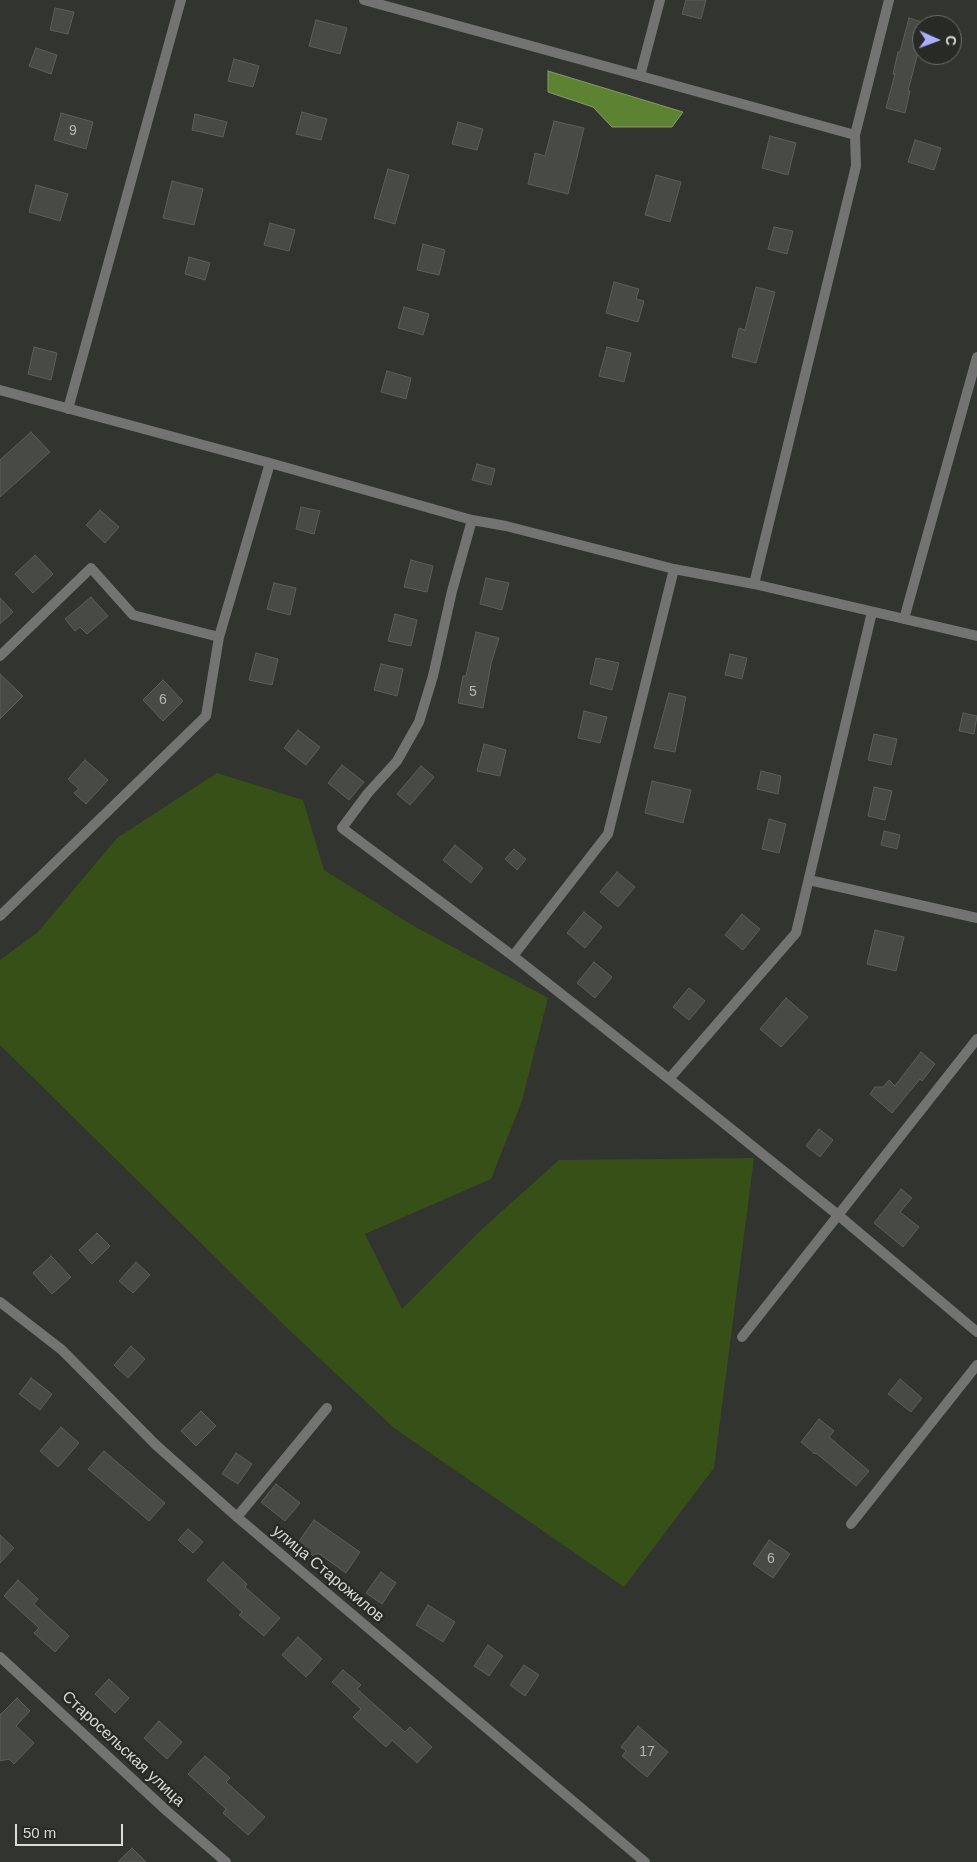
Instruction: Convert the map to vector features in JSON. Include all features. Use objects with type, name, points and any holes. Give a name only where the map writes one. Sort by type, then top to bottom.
[{"type":"street","points":[[68,409],[181,0]]},
{"type":"street","points":[[364,0],[392,4],[640,76],[855,135]]},
{"type":"street","points":[[640,76],[660,0]]},
{"type":"street","points":[[754,584],[856,166],[855,135],[889,0]]},
{"type":"street","points":[[904,619],[977,357]]},
{"type":"street","points":[[0,390],[472,520],[506,526],[674,569],[754,584],[977,636]]},
{"type":"street","points":[[0,916],[206,716],[219,637],[270,463]]},
{"type":"street","points":[[472,520],[419,722],[397,761],[368,793],[342,828],[513,956],[669,1079],[838,1215],[977,1332]]},
{"type":"street","points":[[0,656],[90,568],[133,616],[219,637]]},
{"type":"street","points":[[513,956],[608,834],[674,569]]},
{"type":"street","points":[[669,1079],[796,933],[872,612]]},
{"type":"street","points":[[808,880],[977,918]]},
{"type":"street","points":[[742,1337],[977,1039]]},
{"type":"street","name":"улица Старожилов","points":[[0,1302],[62,1350],[156,1445],[237,1517],[645,1862]]},
{"type":"street","points":[[851,1524],[977,1365]]},
{"type":"street","points":[[237,1517],[327,1408]]},
{"type":"street","name":"Старосельская улица","points":[[0,1657],[168,1812],[226,1862]]},
{"type":"shaded area","points":[[548,71],[683,112],[672,127],[612,127],[593,107],[548,92]]},
{"type":"shaded area","points":[[217,773],[303,800],[324,870],[412,925],[548,998],[522,1101],[491,1179],[365,1234],[402,1309],[481,1230],[559,1160],[754,1158],[714,1468],[624,1587],[394,1428],[288,1329],[0,1045],[0,960],[38,932],[117,838]]},
{"type":"building","points":[[686,0],[706,0],[701,19],[682,14]]},
{"type":"building","points":[[55,8],[74,12],[68,34],[50,30]]},
{"type":"building","points":[[909,18],[912,19],[912,65],[915,65],[905,113],[886,108],[895,74],[893,74],[898,52],[900,52]]},
{"type":"building","points":[[316,20],[347,28],[340,54],[309,46]]},
{"type":"building","points":[[36,48],[57,55],[51,74],[29,66]]},
{"type":"building","points":[[234,59],[259,66],[253,87],[228,81]]},
{"type":"building","points":[[302,112],[327,119],[321,140],[296,134]]},
{"type":"building","points":[[61,113],[93,122],[86,149],[54,140]]},
{"type":"building","points":[[195,114],[227,122],[223,137],[192,130]]},
{"type":"building","points":[[554,121],[584,128],[568,194],[528,184],[535,153],[545,156]]},
{"type":"building","points":[[458,122],[483,129],[477,150],[452,144]]},
{"type":"building","points":[[770,136],[796,143],[788,175],[762,168]]},
{"type":"building","points":[[915,140],[941,148],[934,170],[908,162]]},
{"type":"building","points":[[388,169],[409,175],[395,224],[374,218]]},
{"type":"building","points":[[656,175],[681,182],[670,222],[645,215]]},
{"type":"building","points":[[172,181],[203,189],[194,225],[163,218]]},
{"type":"building","points":[[36,185],[68,194],[60,221],[29,212]]},
{"type":"building","points":[[270,223],[295,230],[289,251],[264,245]]},
{"type":"building","points":[[774,227],[793,231],[787,254],[768,249]]},
{"type":"building","points":[[423,244],[445,250],[439,275],[417,270]]},
{"type":"building","points":[[189,257],[210,263],[205,280],[185,274]]},
{"type":"building","points":[[614,282],[639,289],[636,299],[644,301],[638,322],[606,313]]},
{"type":"building","points":[[756,287],[775,292],[756,363],[732,357],[739,328],[745,330]]},
{"type":"building","points":[[404,307],[429,314],[423,335],[398,328]]},
{"type":"building","points":[[34,347],[57,353],[51,380],[28,374]]},
{"type":"building","points":[[607,347],[631,353],[624,382],[599,376]]},
{"type":"building","points":[[387,371],[411,378],[406,399],[381,392]]},
{"type":"building","points":[[31,432],[50,452],[0,497],[0,460]]},
{"type":"building","points":[[477,464],[495,469],[491,485],[472,480]]},
{"type":"building","points":[[301,507],[320,511],[314,534],[296,529]]},
{"type":"building","points":[[100,510],[119,527],[105,543],[86,525]]},
{"type":"building","points":[[35,555],[53,574],[33,593],[15,574]]},
{"type":"building","points":[[411,560],[433,566],[427,592],[404,587]]},
{"type":"building","points":[[486,578],[509,583],[502,610],[480,604]]},
{"type":"building","points":[[274,583],[296,588],[290,615],[267,609]]},
{"type":"building","points":[[91,597],[108,616],[87,634],[80,627],[75,631],[65,619]]},
{"type":"building","points":[[0,598],[13,612],[0,624]]},
{"type":"building","points":[[395,614],[417,620],[411,646],[388,641]]},
{"type":"building","points":[[476,632],[499,638],[491,664],[483,708],[458,703],[463,676],[466,676]]},
{"type":"building","points":[[256,653],[278,659],[272,685],[249,680]]},
{"type":"building","points":[[730,654],[747,658],[742,679],[725,675]]},
{"type":"building","points":[[596,658],[619,663],[612,690],[590,684]]},
{"type":"building","points":[[381,664],[403,669],[397,696],[374,690]]},
{"type":"building","points":[[0,674],[23,696],[0,719]]},
{"type":"building","points":[[163,680],[183,701],[163,721],[143,700]]},
{"type":"building","points":[[669,693],[686,697],[675,752],[654,748]]},
{"type":"building","points":[[584,711],[607,717],[600,743],[578,738]]},
{"type":"building","points":[[963,713],[977,716],[974,734],[959,731]]},
{"type":"building","points":[[298,730],[320,747],[306,765],[284,748]]},
{"type":"building","points":[[874,734],[897,739],[891,765],[868,760]]},
{"type":"building","points":[[484,744],[506,750],[500,776],[477,771]]},
{"type":"building","points":[[85,760],[108,780],[86,804],[74,793],[79,789],[68,779]]},
{"type":"building","points":[[342,765],[364,782],[349,800],[328,783]]},
{"type":"building","points":[[421,766],[434,777],[410,805],[397,794]]},
{"type":"building","points":[[761,771],[781,776],[778,794],[757,789]]},
{"type":"building","points":[[652,781],[691,790],[683,823],[645,813]]},
{"type":"building","points":[[874,787],[892,791],[885,820],[868,816]]},
{"type":"building","points":[[769,819],[786,824],[779,853],[762,849]]},
{"type":"building","points":[[884,831],[900,835],[897,849],[881,845]]},
{"type":"building","points":[[455,845],[483,868],[471,883],[443,860]]},
{"type":"building","points":[[514,849],[526,859],[517,870],[505,859]]},
{"type":"building","points":[[617,872],[635,887],[618,907],[600,892]]},
{"type":"building","points":[[584,912],[602,927],[585,948],[567,933]]},
{"type":"building","points":[[742,914],[760,929],[743,950],[725,935]]},
{"type":"building","points":[[875,930],[904,937],[896,971],[867,964]]},
{"type":"building","points":[[594,962],[612,977],[595,998],[577,983]]},
{"type":"building","points":[[689,988],[705,1001],[689,1020],[673,1007]]},
{"type":"building","points":[[786,998],[808,1017],[781,1047],[760,1029]]},
{"type":"building","points":[[921,1052],[935,1064],[892,1113],[870,1094],[875,1087],[883,1087],[889,1080],[895,1086]]},
{"type":"building","points":[[819,1129],[833,1140],[820,1157],[806,1146]]},
{"type":"building","points":[[901,1189],[912,1198],[900,1212],[919,1227],[903,1247],[874,1223]]},
{"type":"building","points":[[97,1233],[110,1246],[92,1264],[79,1250]]},
{"type":"building","points":[[51,1256],[71,1277],[52,1294],[33,1273]]},
{"type":"building","points":[[136,1262],[150,1275],[133,1293],[119,1281]]},
{"type":"building","points":[[131,1346],[145,1359],[128,1378],[114,1365]]},
{"type":"building","points":[[31,1378],[52,1394],[40,1410],[19,1394]]},
{"type":"building","points":[[900,1379],[922,1398],[911,1412],[888,1394]]},
{"type":"building","points":[[201,1411],[216,1426],[196,1446],[181,1431]]},
{"type":"building","points":[[819,1419],[834,1431],[829,1437],[869,1471],[856,1486],[801,1442]]},
{"type":"building","points":[[61,1427],[79,1443],[58,1467],[40,1451]]},
{"type":"building","points":[[104,1451],[165,1503],[149,1521],[88,1469]]},
{"type":"building","points":[[236,1453],[252,1464],[238,1484],[222,1474]]},
{"type":"building","points":[[276,1484],[300,1503],[285,1521],[261,1502]]},
{"type":"building","points":[[314,1520],[360,1552],[346,1573],[318,1553],[315,1557],[297,1544]]},
{"type":"building","points":[[188,1529],[203,1542],[193,1553],[178,1540]]},
{"type":"building","points":[[0,1535],[14,1548],[0,1563]]},
{"type":"building","points":[[769,1540],[790,1554],[773,1578],[753,1564]]},
{"type":"building","points":[[223,1562],[247,1584],[245,1587],[280,1618],[264,1636],[239,1615],[242,1612],[207,1580]]},
{"type":"building","points":[[381,1572],[396,1583],[382,1604],[366,1593]]},
{"type":"building","points":[[18,1580],[38,1599],[34,1604],[69,1636],[55,1652],[34,1633],[39,1628],[4,1596]]},
{"type":"building","points":[[428,1605],[455,1622],[443,1642],[416,1625]]},
{"type":"building","points":[[298,1637],[322,1659],[306,1677],[282,1655]]},
{"type":"building","points":[[488,1645],[503,1656],[489,1676],[474,1666]]},
{"type":"building","points":[[524,1665],[539,1675],[525,1696],[510,1685]]},
{"type":"building","points":[[343,1670],[361,1685],[357,1689],[405,1732],[410,1727],[432,1747],[417,1763],[392,1740],[386,1747],[353,1717],[361,1709],[332,1682]]},
{"type":"building","points":[[109,1679],[129,1698],[115,1713],[95,1694]]},
{"type":"building","points":[[17,1698],[30,1711],[16,1726],[34,1743],[14,1764],[9,1759],[0,1761],[0,1715]]},
{"type":"building","points":[[159,1721],[182,1742],[167,1759],[144,1738]]},
{"type":"building","points":[[638,1726],[668,1752],[647,1777],[622,1756],[626,1751],[621,1747]]},
{"type":"building","points":[[205,1756],[230,1778],[226,1782],[265,1817],[248,1835],[223,1813],[226,1809],[188,1774]]},
{"type":"building","points":[[132,1848],[146,1862],[118,1862]]}]
